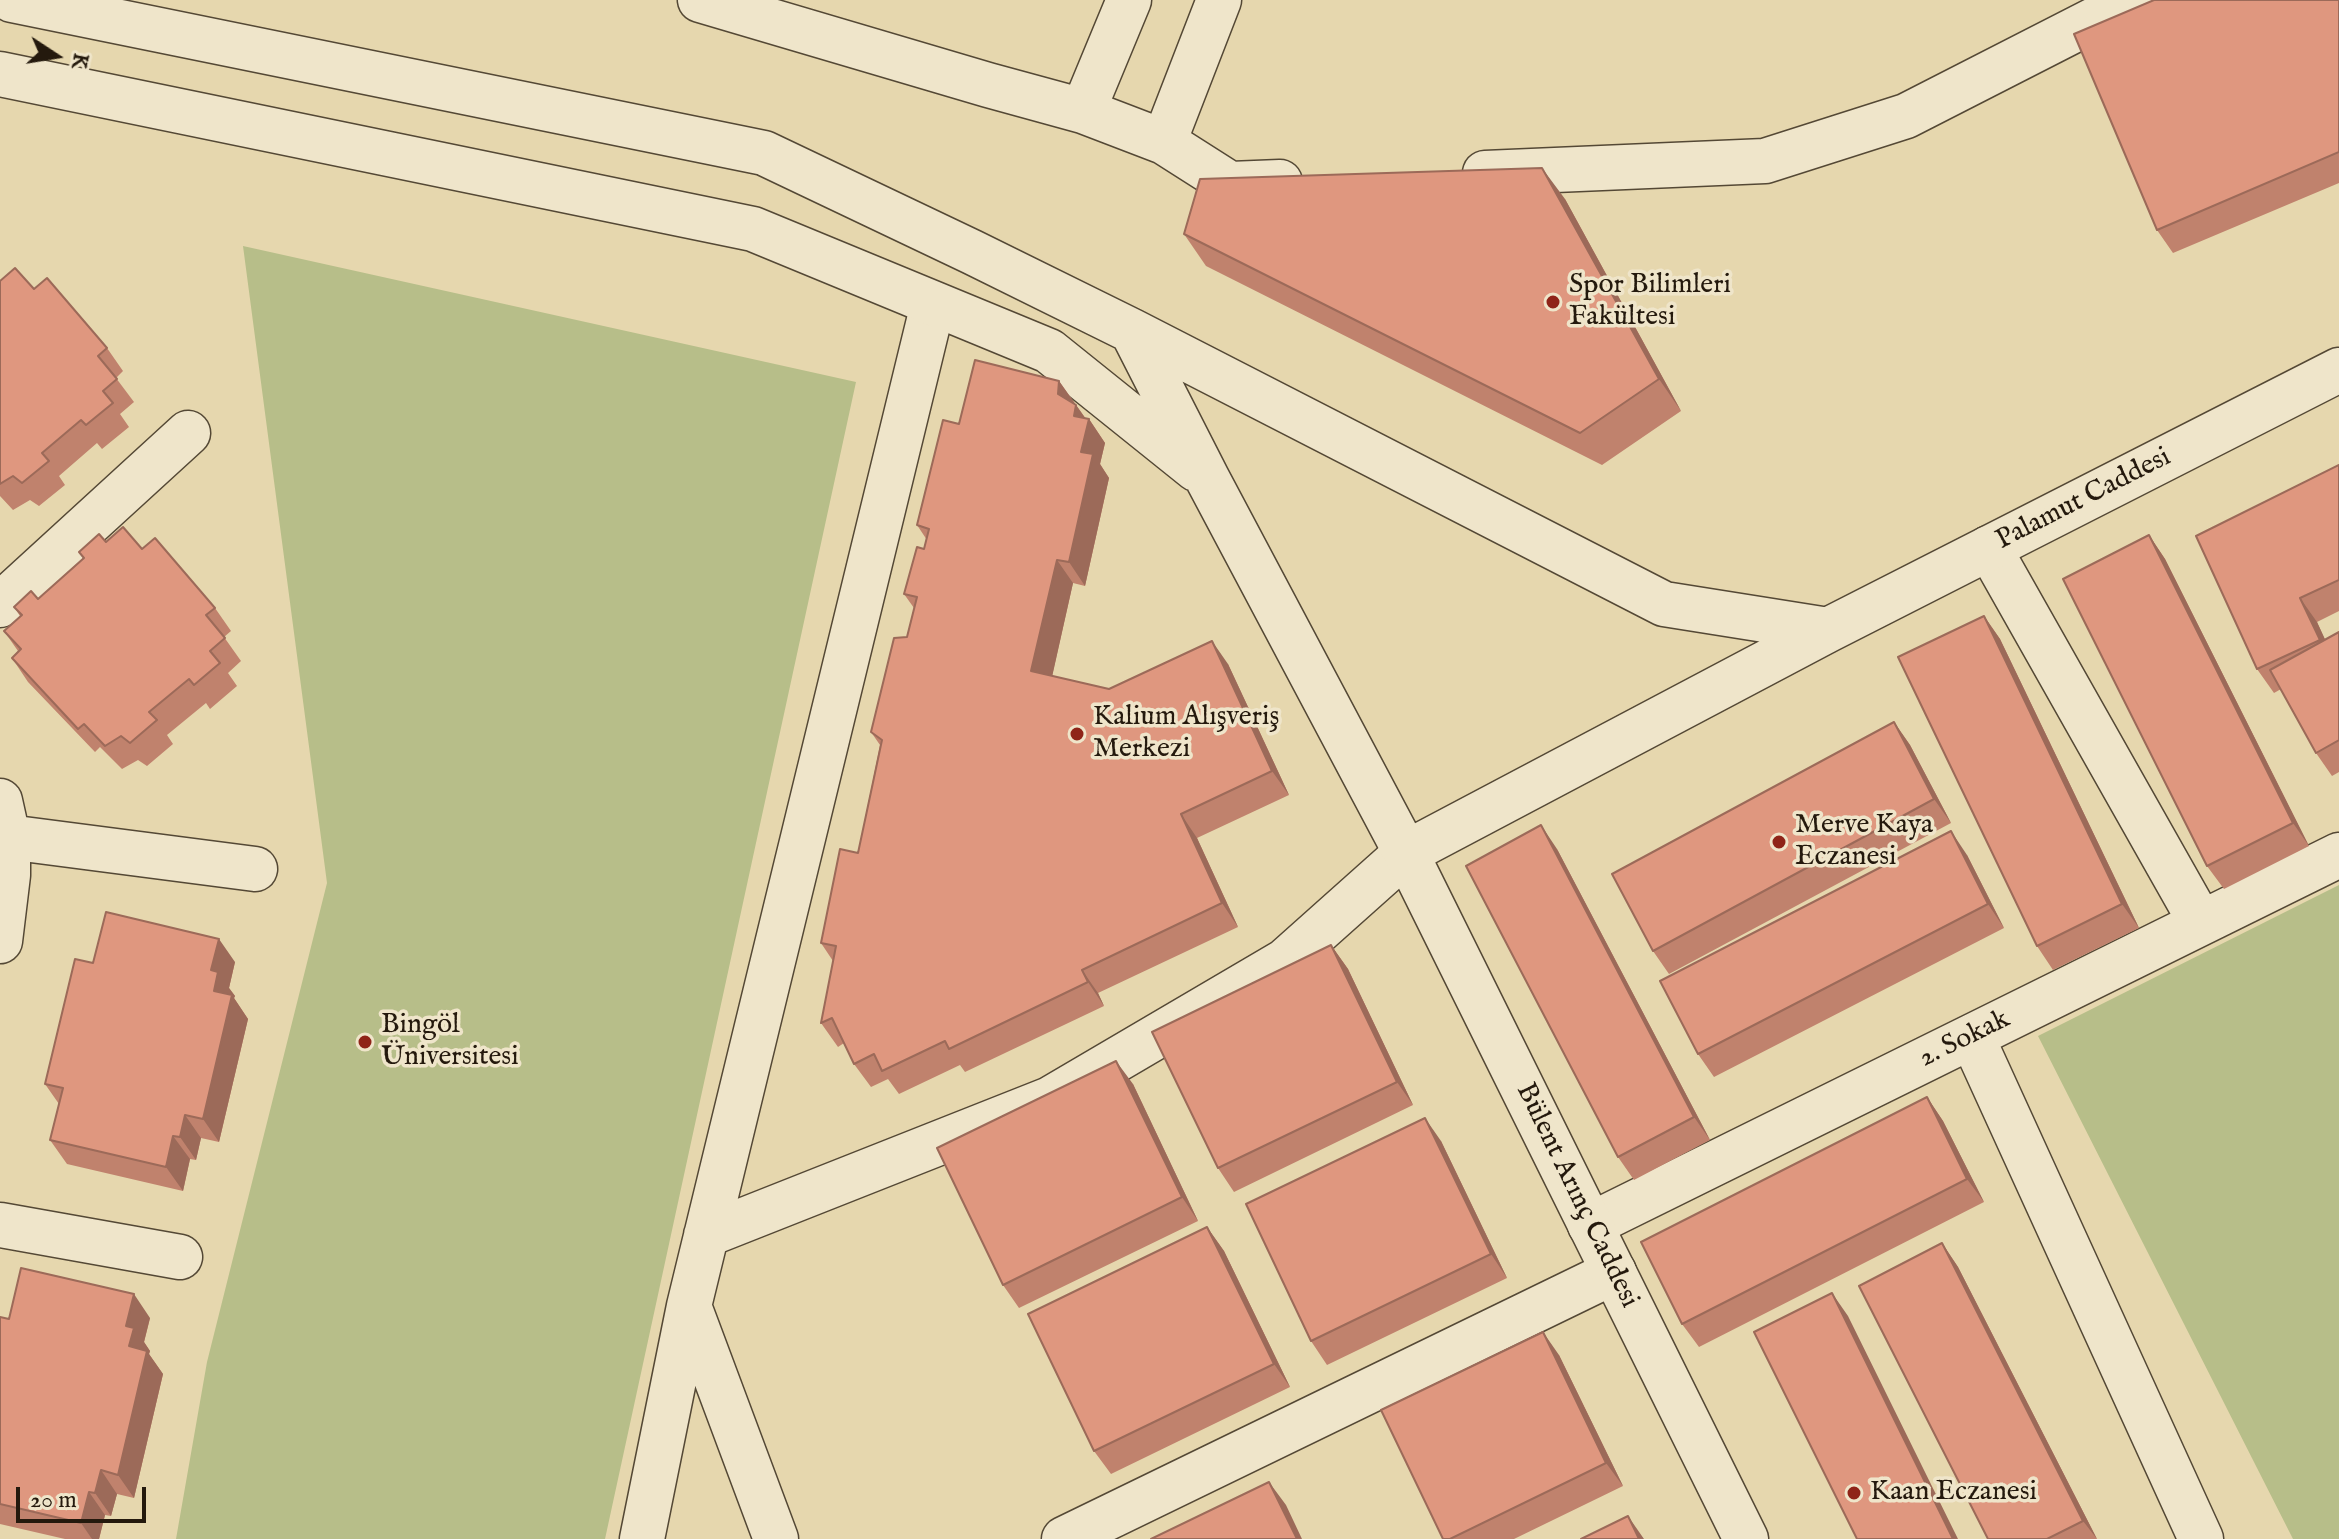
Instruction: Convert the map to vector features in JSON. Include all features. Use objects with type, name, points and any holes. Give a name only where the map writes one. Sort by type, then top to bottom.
[{"type":"street","points":[[12,0],[764,153],[1132,331],[1664,604],[1828,630]]},
{"type":"street","points":[[700,0],[1083,111],[1164,142],[1230,184],[1324,180]]},
{"type":"street","points":[[1083,111],[1129,0]]},
{"type":"street","points":[[1164,142],[1219,0]]},
{"type":"street","points":[[1450,174],[1765,161],[1906,116],[2133,0]]},
{"type":"street","points":[[0,74],[753,229],[1049,351],[1207,478]]},
{"type":"street","points":[[642,1539],[689,1306],[933,304]]},
{"type":"street","name":"Bülent Arınç Caddesi","points":[[1132,331],[1406,853],[1746,1539]]},
{"type":"street","name":"Palamut Caddesi","points":[[706,1235],[1050,1099],[1285,961],[1406,853],[1828,630],[2339,370]]},
{"type":"street","points":[[0,605],[188,433]]},
{"type":"street","points":[[1989,548],[2201,923]]},
{"type":"street","points":[[2,915],[8,875],[4,819],[255,869]]},
{"type":"street","name":"2. Sokak","points":[[1590,1225],[2339,855]]},
{"type":"street","points":[[1972,1037],[2201,1539]]},
{"type":"street","points":[[0,1225],[180,1257]]},
{"type":"street","points":[[1064,1539],[1614,1272]]},
{"type":"street","points":[[689,1306],[776,1539]]},
{"type":"green space","points":[[243,246],[856,382],[605,1539],[176,1539],[207,1362],[327,883]]},
{"type":"green space","points":[[2339,885],[2339,1539],[2293,1539],[2038,1036]]},
{"type":"building","points":[[2154,0],[2339,0],[2339,152],[2157,230],[2074,34]]},
{"type":"building","points":[[1542,168],[1659,379],[1580,433],[1184,234],[1200,179]]},
{"type":"building","points":[[15,268],[34,289],[47,278],[107,348],[98,356],[117,379],[103,391],[113,403],[86,425],[81,420],[42,453],[49,461],[22,483],[13,476],[0,484],[0,281]]},
{"type":"building","name":"Kalium Alışveriş Merkezi","points":[[975,360],[1059,381],[1058,394],[1076,405],[1074,416],[1089,419],[1081,452],[1093,454],[1069,562],[1057,560],[1031,671],[1109,689],[1212,641],[1272,771],[1181,814],[1222,903],[1082,970],[1088,982],[949,1049],[945,1041],[882,1071],[874,1054],[854,1064],[832,1018],[821,1023],[836,946],[821,943],[840,849],[858,853],[882,740],[871,732],[894,638],[907,637],[917,597],[904,594],[917,547],[924,549],[929,529],[917,525],[943,420],[959,424]]},
{"type":"building","points":[[2339,465],[2339,580],[2300,598],[2320,640],[2257,669],[2196,536]]},
{"type":"building","points":[[123,527],[142,549],[155,538],[215,608],[206,615],[225,638],[210,651],[220,663],[194,685],[189,679],[149,712],[157,720],[130,743],[121,736],[105,746],[84,724],[78,729],[12,658],[21,649],[4,631],[22,615],[14,607],[31,591],[38,599],[84,558],[79,552],[99,534],[106,542]]},
{"type":"building","points":[[2149,535],[2293,823],[2207,866],[2063,579]]},
{"type":"building","points":[[1984,616],[2122,904],[2037,946],[1898,657]]},
{"type":"building","points":[[2339,632],[2339,740],[2316,753],[2270,670]]},
{"type":"building","points":[[1894,722],[1934,799],[1653,951],[1612,874]]},
{"type":"building","points":[[1541,825],[1694,1117],[1618,1157],[1466,866]]},
{"type":"building","points":[[1951,831],[1988,904],[1698,1054],[1660,981]]},
{"type":"building","points":[[106,912],[219,939],[211,970],[218,972],[214,991],[232,995],[203,1119],[185,1115],[180,1137],[173,1136],[166,1167],[50,1140],[63,1088],[45,1084],[75,959],[93,963]]},
{"type":"building","points":[[1331,945],[1397,1082],[1218,1168],[1152,1032]]},
{"type":"building","points":[[1116,1061],[1182,1197],[1003,1285],[937,1148]]},
{"type":"building","points":[[1927,1097],[1967,1179],[1682,1324],[1641,1242]]},
{"type":"building","points":[[1425,1118],[1491,1254],[1311,1341],[1246,1204]]},
{"type":"building","points":[[1207,1227],[1274,1364],[1094,1451],[1028,1314]]},
{"type":"building","points":[[1942,1243],[2083,1521],[2047,1539],[1988,1539],[1859,1286]]},
{"type":"building","points":[[21,1268],[134,1294],[126,1326],[134,1328],[129,1346],[147,1351],[118,1475],[101,1470],[95,1493],[89,1492],[81,1523],[0,1504],[0,1317],[9,1319]]},
{"type":"building","points":[[1832,1293],[1953,1539],[1857,1539],[1754,1332]]},
{"type":"building","points":[[1543,1332],[1606,1463],[1450,1539],[1443,1539],[1381,1410]]},
{"type":"building","points":[[1269,1482],[1297,1539],[1151,1539]]},
{"type":"building","points":[[1628,1516],[1639,1539],[1581,1539]]},
{"type":"place","name":"Spor Bilimleri Fakültesi","points":[[1553,302]]},
{"type":"place","name":"Kalium Alışveriş Merkezi","points":[[1077,734]]},
{"type":"place","name":"Merve Kaya Eczanesi","points":[[1779,842]]},
{"type":"place","name":"Bingöl Üniversitesi","points":[[365,1042]]},
{"type":"place","name":"Kaan Eczanesi","points":[[1854,1493]]}]
